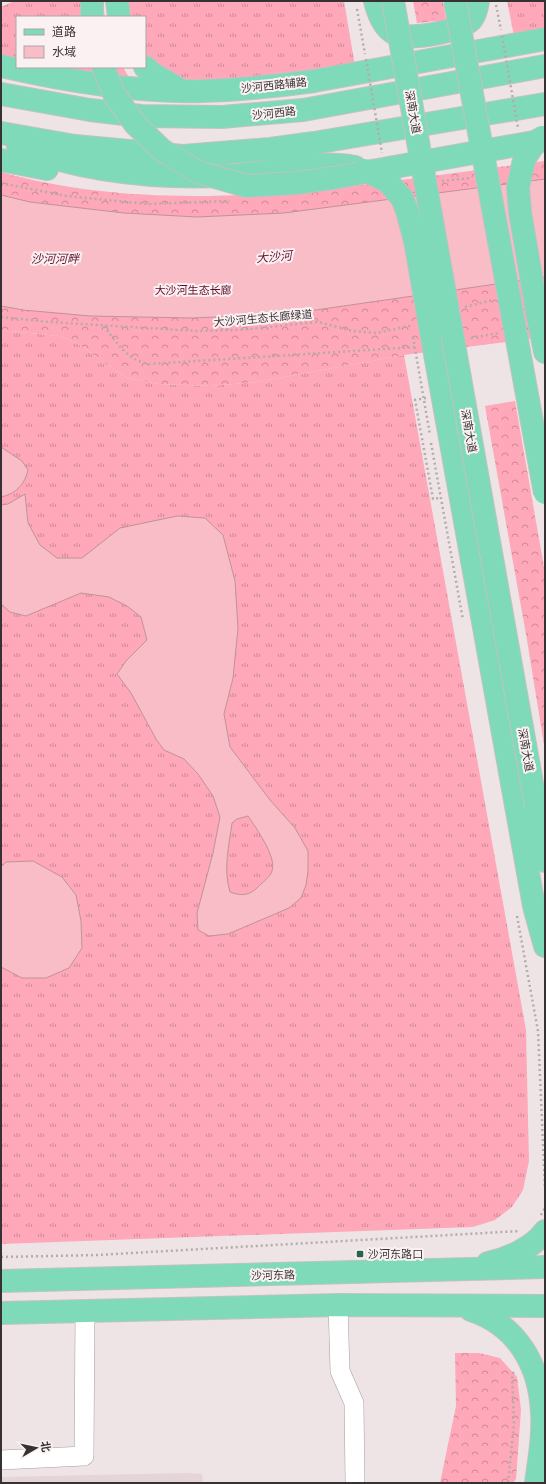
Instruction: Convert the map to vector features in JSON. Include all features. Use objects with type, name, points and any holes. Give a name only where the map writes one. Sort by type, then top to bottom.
[{"type":"main road","points":[[92,1],[92,16]]},
{"type":"main road","points":[[117,1],[119,16]]},
{"type":"main road","points":[[388,1],[401,45]]},
{"type":"main road","name":"深南大道","points":[[394,1],[545,861]]},
{"type":"main road","points":[[455,1],[545,493]]},
{"type":"main road","points":[[458,1],[461,40]]},
{"type":"main road","points":[[366,2],[388,29],[396,34],[406,36],[450,30],[466,24],[473,18],[478,1]]},
{"type":"main road","name":"沙河西路辅路","points":[[1,66],[80,82],[184,91],[238,89],[292,84],[545,39]]},
{"type":"main road","name":"沙河西路","points":[[1,94],[90,110],[141,116],[222,117],[303,110],[545,66]]},
{"type":"main road","points":[[103,68],[114,94],[135,124],[162,150],[198,172],[246,186]]},
{"type":"main road","points":[[146,68],[153,74],[184,91]]},
{"type":"main road","points":[[1,133],[75,146],[183,156],[270,149],[307,144],[545,104]]},
{"type":"main road","points":[[1,160],[57,172],[111,179],[194,186],[246,186],[296,183],[333,178],[544,137]]},
{"type":"main road","points":[[544,137],[532,147],[524,160],[518,187],[520,212],[545,352]]},
{"type":"main road","points":[[1,139],[52,160],[97,170],[149,176],[238,175],[327,163],[355,167],[387,181],[402,198],[413,233],[428,333],[534,906],[545,946]]},
{"type":"main road","points":[[452,1270],[494,1262],[514,1254],[529,1245],[536,1225]]},
{"type":"main road","name":"沙河东路","points":[[1,1281],[545,1267]]},
{"type":"main road","points":[[1,1313],[338,1305],[462,1307],[545,1306]]},
{"type":"main road","points":[[462,1307],[486,1315],[503,1326],[528,1356],[535,1372],[543,1414],[536,1483]]},
{"type":"lane","points":[[338,1305],[340,1371],[354,1403],[355,1483]]},
{"type":"lane","points":[[1,1460],[84,1456],[85,1311]]},
{"type":"path","points":[[495,1],[502,36]]},
{"type":"path","points":[[366,2],[366,59]]},
{"type":"path","points":[[460,309],[496,299]]},
{"type":"path","name":"大沙河生态长廊绿道","points":[[1,317],[104,326],[197,331],[239,330],[318,322],[353,331],[377,333],[428,333]]},
{"type":"path","points":[[104,326],[130,358],[149,364],[400,349],[428,333]]},
{"type":"path","points":[[464,339],[502,332]]},
{"type":"path","points":[[427,391],[428,398],[415,400],[433,499],[441,498]]},
{"type":"path","points":[[430,435],[464,623]]},
{"type":"path","points":[[516,914],[538,1031],[545,1189]]},
{"type":"path","points":[[1,1257],[97,1256],[521,1230],[536,1225],[545,1208]]},
{"type":"path","points":[[508,1483],[514,1423],[512,1374],[519,1366]]},
{"type":"shaded area","points":[[188,1473],[202,1474],[203,1483],[1,1483],[1,1477]]},
{"type":"green space","points":[[14,1],[102,1],[105,16],[16,16],[16,65],[1,60],[1,7]]},
{"type":"green space","points":[[126,1],[344,1],[355,66],[264,80],[214,83],[193,81],[176,77],[146,58],[146,16],[127,16]]},
{"type":"green space","points":[[413,1],[443,1],[446,20],[417,23]]},
{"type":"green space","points":[[507,1],[545,1],[545,31],[514,36]]},
{"type":"green space","points":[[34,68],[124,68],[132,83]]},
{"type":"green space","name":"大沙河生态长廊","points":[[545,161],[545,337],[404,355],[257,382],[211,386],[159,384],[127,378],[75,342],[59,336],[1,330],[1,172],[67,186],[135,194],[203,196],[273,193],[342,187]]},
{"type":"green space","points":[[1,330],[59,336],[75,342],[127,378],[159,384],[211,386],[257,382],[404,355],[526,1030],[529,1161],[523,1190],[512,1207],[495,1220],[473,1227],[1,1244]]},
{"type":"green space","points":[[515,401],[545,573],[545,751],[527,640],[485,406]]},
{"type":"green space","points":[[455,1353],[479,1353],[500,1358],[517,1377],[521,1410],[516,1479],[513,1483],[440,1483],[456,1406]]},
{"type":"water","name":"沙河河畔","points":[[545,179],[545,277],[288,314],[192,318],[90,316],[23,310],[1,306],[1,195],[30,202],[124,213],[197,217],[284,213]]},
{"type":"water","points":[[1,447],[22,461],[28,470],[25,480],[19,488],[6,496],[1,497]]},
{"type":"water","points":[[25,494],[28,523],[40,545],[57,558],[82,558],[120,528],[177,516],[205,518],[223,535],[235,581],[238,628],[233,678],[224,714],[230,747],[270,800],[295,828],[308,851],[306,885],[301,898],[289,908],[228,934],[209,936],[198,930],[197,913],[213,853],[220,817],[213,796],[198,774],[184,759],[164,750],[156,739],[131,693],[117,674],[126,661],[147,640],[141,617],[127,606],[109,597],[81,593],[26,616],[10,612],[1,604],[1,505],[8,504]],"holes":[[[248,816],[269,851],[273,865],[272,871],[268,878],[255,890],[248,894],[238,894],[230,892],[227,875],[227,858],[232,823],[237,819]]]},
{"type":"water","points":[[33,861],[62,877],[76,895],[81,921],[82,948],[69,968],[46,978],[22,978],[1,967],[1,867],[6,862]]},
{"type":"place","name":"沙河东路口","points":[[360,1254]]},
{"type":"water label","name":"大沙河","points":[[274,257]]}]
